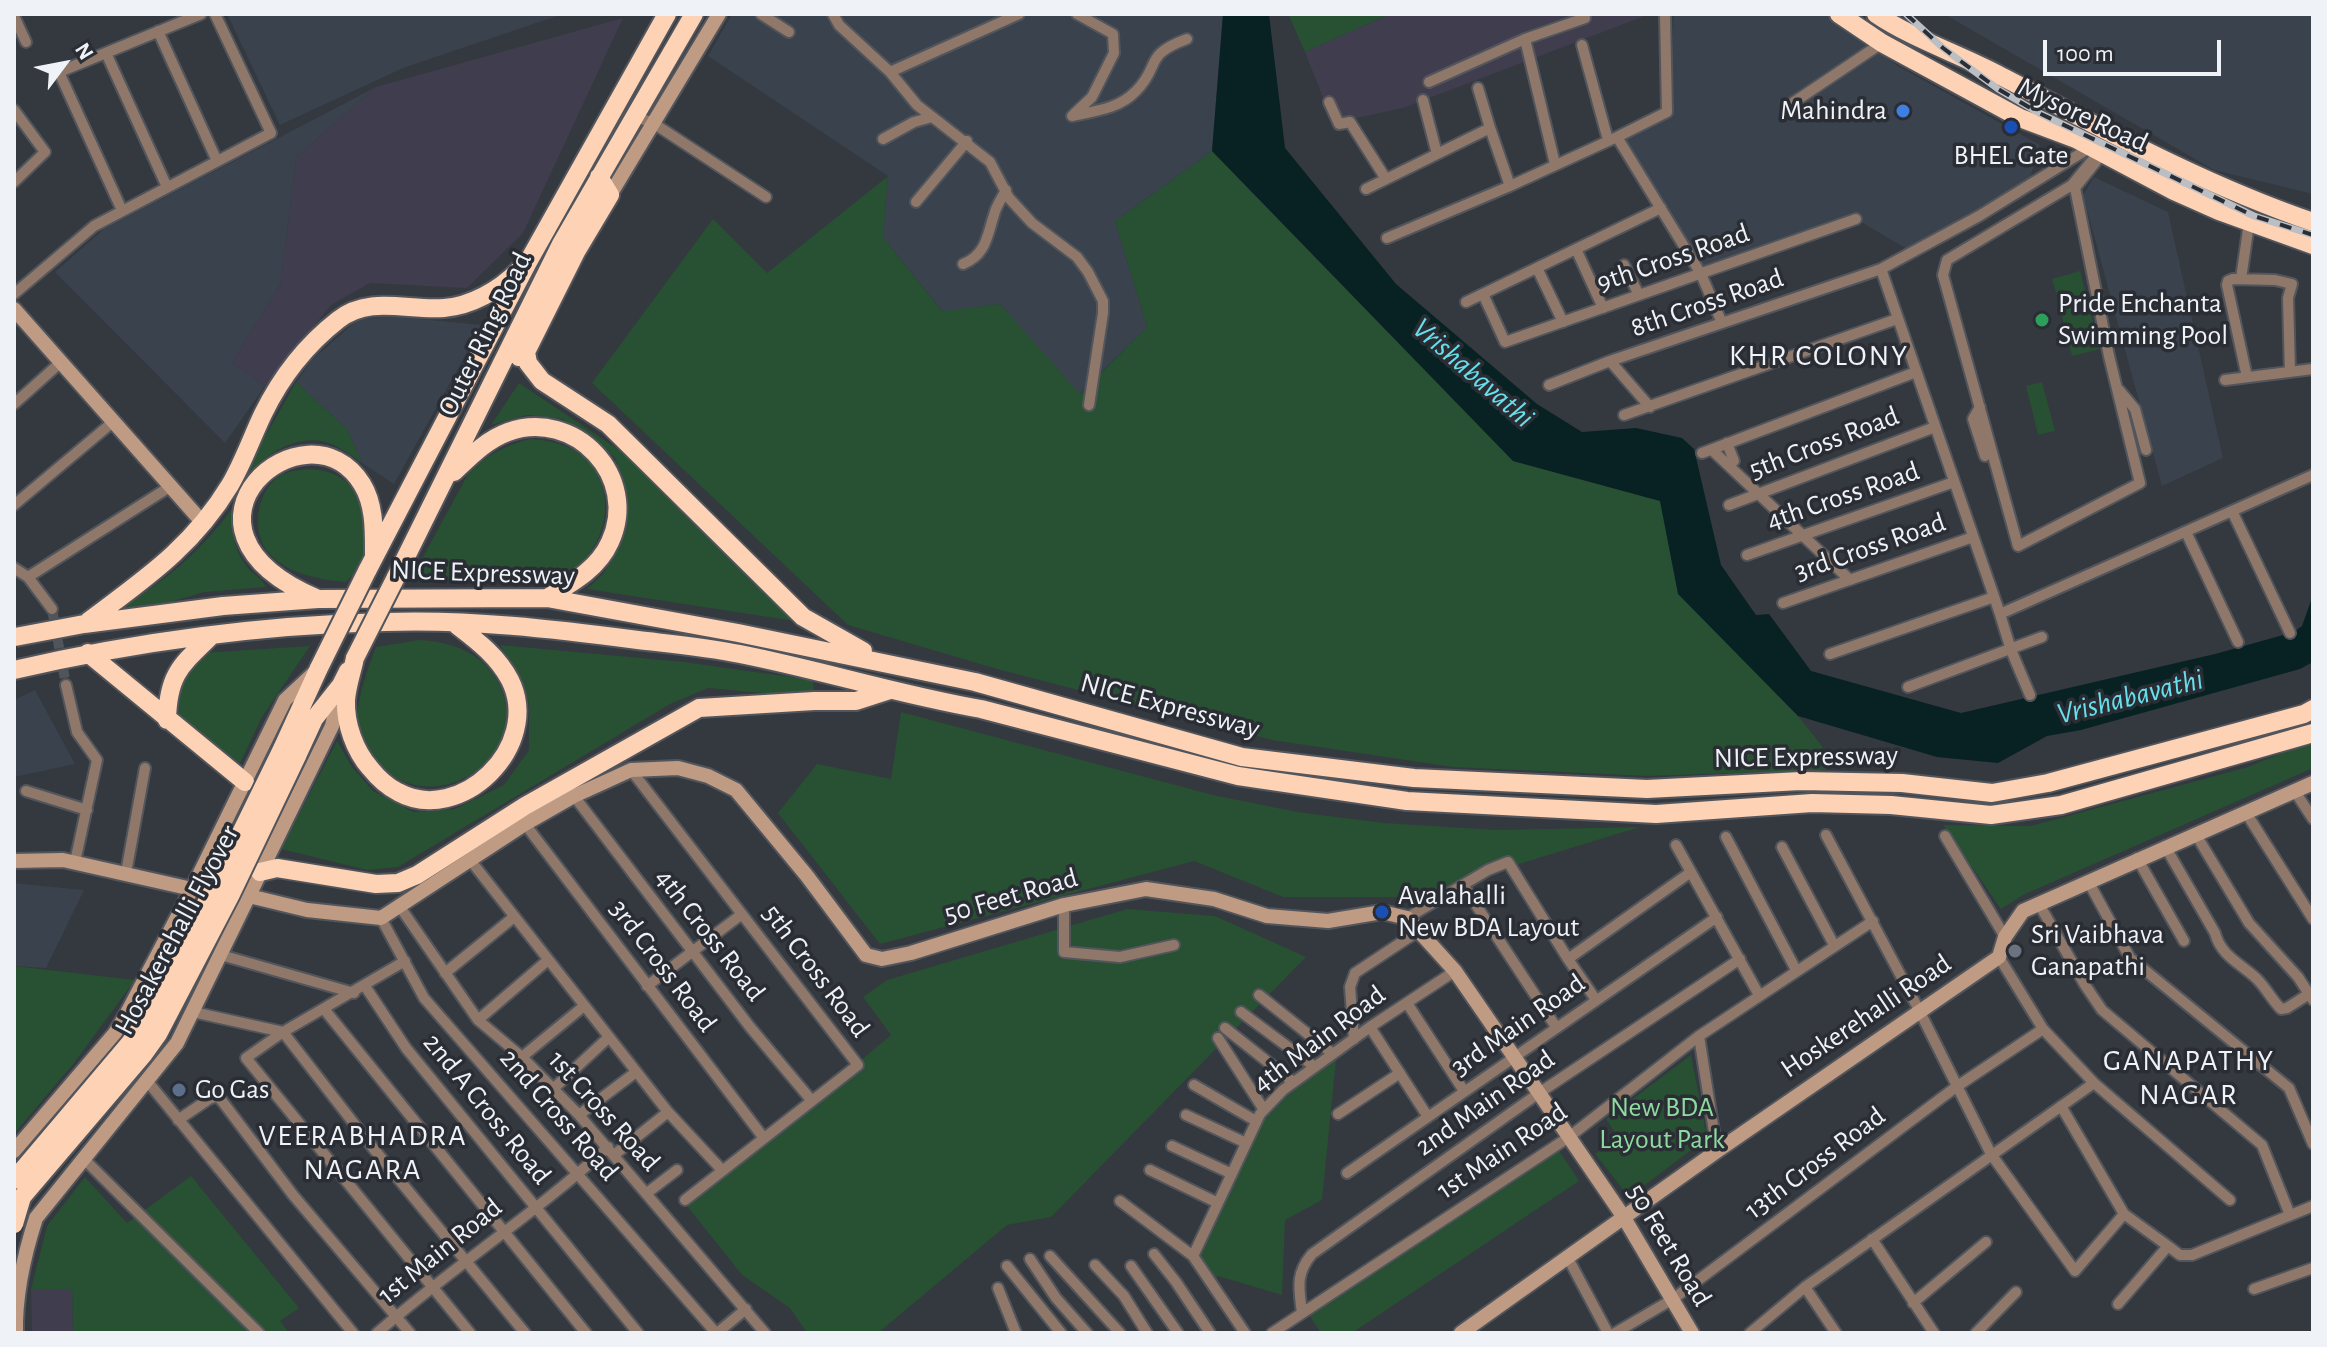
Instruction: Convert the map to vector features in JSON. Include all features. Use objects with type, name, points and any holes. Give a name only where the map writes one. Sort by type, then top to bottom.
[{"type":"highway","name":"Outer Ring Road","points":[[319,668],[528,262],[667,14]]},
{"type":"highway","name":"Outer Ring Road","points":[[341,685],[561,244],[694,14]]},
{"type":"highway","name":"Mysore Road","points":[[1839,14],[1882,43],[2020,118],[2076,139],[2174,191],[2249,223],[2313,245]]},
{"type":"highway","name":"Mysore Road","points":[[1876,14],[2181,170],[2313,222]]},
{"type":"highway","points":[[497,372],[526,352],[576,252],[610,195],[599,177]]},
{"type":"highway","points":[[84,624],[165,565],[203,523],[230,485],[265,410],[289,370],[309,346],[340,318],[361,308],[380,305],[444,308],[467,303],[506,283],[528,262]]},
{"type":"highway","points":[[526,352],[528,363],[542,381],[608,424],[803,617],[846,644],[895,666]]},
{"type":"highway","points":[[445,479],[494,438],[526,428],[561,429],[597,453],[614,488],[616,525],[610,542],[593,566],[547,598]]},
{"type":"highway","points":[[318,599],[283,582],[258,562],[244,535],[242,520],[247,496],[256,481],[276,464],[307,454],[332,459],[362,483],[368,497],[374,531],[370,565]]},
{"type":"highway","points":[[230,485],[247,496]]},
{"type":"highway","name":"NICE Expressway","points":[[15,637],[84,624],[238,605],[318,599],[547,598],[975,682],[1242,757],[1414,778],[1647,789],[1801,781],[1902,783],[1992,793],[2063,779],[2313,709]]},
{"type":"highway","name":"NICE Expressway","points":[[14,670],[88,653],[212,635],[384,622],[453,622],[562,630],[738,653],[995,713],[1238,776],[1407,801],[1656,814],[1812,803],[1891,805],[1991,815],[2061,805],[2313,733]]},
{"type":"highway","points":[[355,658],[346,701],[350,730],[361,758],[382,782],[400,794],[436,799],[455,794],[475,786],[491,773],[507,755],[518,727],[510,681],[501,666],[484,646],[453,622]]},
{"type":"highway","points":[[167,720],[168,695],[173,679],[181,665],[212,635]]},
{"type":"highway","points":[[88,653],[245,782]]},
{"type":"highway","name":"Hosakerehalli Flyover","points":[[14,1224],[22,1197],[158,1034],[230,896],[289,753],[319,668]]},
{"type":"highway","name":"Hosakerehalli Flyover","points":[[14,1180],[143,1025],[289,753],[341,685]]},
{"type":"highway","points":[[260,872],[277,868],[376,884],[398,883],[417,875],[525,806],[699,708],[856,701],[890,690]]},
{"type":"street","points":[[120,206],[59,72],[201,14]]},
{"type":"street","points":[[14,294],[94,226],[271,133],[215,14]]},
{"type":"street","points":[[610,195],[719,14]]},
{"type":"street","points":[[761,14],[789,32]]},
{"type":"street","points":[[833,14],[839,25],[890,72],[917,105],[990,162],[1009,198],[1032,223],[1077,257],[1099,289],[1103,313],[1089,405]]},
{"type":"street","points":[[890,72],[1019,14]]},
{"type":"street","points":[[1077,14],[1113,34],[1114,53],[1092,97],[1072,116],[1118,105],[1138,90],[1161,50],[1187,39]]},
{"type":"street","points":[[1387,238],[1510,186],[1667,112],[1665,14]]},
{"type":"street","points":[[14,16],[26,42]]},
{"type":"street","points":[[1429,82],[1525,39],[1585,18]]},
{"type":"street","points":[[158,31],[217,161]]},
{"type":"street","points":[[1525,39],[1555,164]]},
{"type":"street","points":[[1788,106],[1882,43]]},
{"type":"street","points":[[1582,45],[1612,138],[1661,208],[1701,274],[1722,323]]},
{"type":"street","points":[[106,53],[167,187]]},
{"type":"street","points":[[1478,88],[1510,186]]},
{"type":"street","points":[[1423,100],[1437,154]]},
{"type":"street","points":[[1329,102],[1339,124],[1350,122],[1386,179]]},
{"type":"street","points":[[14,110],[45,152],[14,182]]},
{"type":"street","points":[[634,116],[653,123],[766,197]]},
{"type":"street","points":[[883,139],[914,122],[932,117]]},
{"type":"street","points":[[1366,189],[1490,128]]},
{"type":"street","points":[[916,202],[967,141]]},
{"type":"street","points":[[2098,150],[2075,188],[2140,483],[2018,546],[1945,292],[1943,275],[1947,260],[2072,185],[2098,150]]},
{"type":"street","name":"8th Cross Road","points":[[1549,385],[1610,361],[1881,269],[2098,150]]},
{"type":"street","points":[[963,264],[973,260],[983,249],[994,212],[1006,190]]},
{"type":"street","points":[[1466,302],[1661,208]]},
{"type":"street","name":"9th Cross Road","points":[[1483,294],[1505,342],[1856,219]]},
{"type":"street","points":[[2241,279],[2249,223]]},
{"type":"street","points":[[1576,249],[1603,308]]},
{"type":"street","points":[[1624,265],[1639,295]]},
{"type":"street","points":[[1537,268],[1563,322]]},
{"type":"street","points":[[1881,269],[2011,650],[2030,695]]},
{"type":"street","points":[[2247,377],[2227,285],[2228,281],[2241,279],[2292,284],[2288,298],[2290,372]]},
{"type":"street","points":[[14,309],[203,523]]},
{"type":"street","points":[[1624,415],[1897,319]]},
{"type":"street","points":[[1610,361],[1650,407]]},
{"type":"street","points":[[14,404],[61,362]]},
{"type":"street","points":[[2225,380],[2313,369]]},
{"type":"street","points":[[1850,580],[1759,494],[1707,451],[1916,372]]},
{"type":"street","points":[[2117,389],[2135,409],[2146,450]]},
{"type":"street","points":[[1980,407],[1973,419],[1985,456]]},
{"type":"street","points":[[14,505],[114,421]]},
{"type":"street","name":"5th Cross Road","points":[[1729,505],[1935,427]]},
{"type":"street","points":[[1727,443],[1734,461]]},
{"type":"street","points":[[2000,614],[2313,475]]},
{"type":"street","name":"4th Cross Road","points":[[1747,555],[1954,482]]},
{"type":"street","points":[[28,577],[171,486]]},
{"type":"street","points":[[2232,511],[2290,633]]},
{"type":"street","points":[[2186,532],[2238,642]]},
{"type":"street","name":"3rd Cross Road","points":[[1783,603],[1973,537]]},
{"type":"street","points":[[14,568],[28,577],[52,609]]},
{"type":"street","points":[[1830,654],[1994,597]]},
{"type":"street","points":[[1908,687],[2042,637]]},
{"type":"street","points":[[14,1151],[115,1033],[192,889],[285,700],[319,668]]},
{"type":"street","points":[[66,685],[77,732],[97,760],[75,862]]},
{"type":"street","points":[[16,1333],[15,1309],[26,1248],[36,1218],[177,1043],[332,726],[341,685]]},
{"type":"street","points":[[126,873],[145,768]]},
{"type":"street","name":"50 Feet Road","points":[[381,918],[525,824],[574,796],[631,770],[678,768],[708,776],[736,790],[807,876],[866,955],[882,959],[911,953],[1064,905],[1146,889],[1214,899],[1267,916],[1328,921],[1382,912],[1407,918],[1455,971],[1514,1056],[1623,1216],[1692,1333]]},
{"type":"street","name":"5th Cross Road","points":[[631,770],[858,1065],[685,1200]]},
{"type":"street","points":[[2230,1200],[2094,1083],[2043,1029],[1999,957],[2005,937],[2023,911],[2137,858],[2313,783]]},
{"type":"street","points":[[2294,790],[2313,819]]},
{"type":"street","points":[[26,791],[87,810]]},
{"type":"street","name":"4th Cross Road","points":[[574,796],[692,952],[812,1101]]},
{"type":"street","points":[[2245,811],[2313,919]]},
{"type":"street","name":"3rd Cross Road","points":[[525,824],[763,1137]]},
{"type":"street","points":[[2165,846],[2215,933],[2218,946],[2226,955],[2255,977],[2281,1009],[2311,997],[2298,977],[2249,923],[2195,833]]},
{"type":"street","points":[[1826,835],[1991,1154],[2075,1271],[2124,1214]]},
{"type":"street","points":[[1945,836],[2005,937]]},
{"type":"street","points":[[1726,837],[1796,970]]},
{"type":"street","points":[[1676,845],[1759,995]]},
{"type":"street","points":[[1782,847],[1834,945]]},
{"type":"street","points":[[2137,858],[2184,941]]},
{"type":"street","points":[[14,861],[75,862],[192,889],[249,896],[307,910],[381,918]]},
{"type":"street","points":[[471,861],[668,1112],[722,1170]]},
{"type":"street","points":[[1407,918],[1508,862],[1596,1000]]},
{"type":"street","points":[[1568,959],[1691,872]]},
{"type":"street","points":[[2088,881],[2130,958],[2289,1088],[2313,1144]]},
{"type":"street","points":[[1463,885],[1556,1027]]},
{"type":"street","points":[[2039,904],[2102,1010],[2262,1145],[2290,1215]]},
{"type":"street","points":[[1064,905],[1064,952],[1120,957],[1174,945]]},
{"type":"street","name":"1st Cross Road","points":[[400,907],[478,1020],[522,1057],[579,1115],[765,1333]]},
{"type":"street","points":[[647,986],[742,914]]},
{"type":"street","points":[[445,973],[514,917]]},
{"type":"street","name":"3rd Main Road","points":[[1347,1173],[1717,917]]},
{"type":"street","name":"2nd Cross Road","points":[[381,918],[424,998],[717,1333]]},
{"type":"street","name":"1st Main Road","points":[[1272,1333],[1569,1137],[1699,1036],[1873,921]]},
{"type":"street","points":[[1354,1039],[1350,987],[1355,973],[1420,930]]},
{"type":"street","points":[[221,955],[354,993]]},
{"type":"street","name":"Hoskerehalli Road","points":[[1461,1333],[1623,1216],[1999,957]]},
{"type":"street","name":"2nd Main Road","points":[[1302,1313],[1297,1280],[1302,1266],[1312,1254],[1539,1093],[1740,959]]},
{"type":"street","points":[[478,1020],[548,960]]},
{"type":"street","points":[[405,961],[283,1032],[246,1058],[470,1333]]},
{"type":"street","name":"4th Main Road","points":[[1193,1256],[1264,1110],[1293,1082],[1455,971]]},
{"type":"street","name":"2nd A Cross Road","points":[[365,986],[406,1048],[638,1333]]},
{"type":"street","points":[[1259,995],[1333,1054]]},
{"type":"street","points":[[1407,1003],[1464,1091]]},
{"type":"street","points":[[522,1057],[584,1006]]},
{"type":"street","points":[[324,1009],[586,1333]]},
{"type":"street","points":[[193,1012],[283,1032],[373,1148],[525,1333]]},
{"type":"street","points":[[1241,1012],[1315,1067]]},
{"type":"street","points":[[1370,1027],[1428,1117]]},
{"type":"street","points":[[1225,1028],[1293,1082]]},
{"type":"street","name":"13th Cross Road","points":[[1615,1333],[1673,1299],[1956,1087],[2043,1029]]},
{"type":"street","points":[[1699,1036],[1717,1151]]},
{"type":"street","points":[[553,1089],[609,1037]]},
{"type":"street","points":[[1218,1038],[1264,1110]]},
{"type":"street","points":[[579,1115],[636,1072]]},
{"type":"street","points":[[1338,1114],[1400,1073]]},
{"type":"street","points":[[148,1082],[353,1333]]},
{"type":"street","points":[[1750,1333],[1805,1287],[2094,1083]]},
{"type":"street","points":[[1194,1085],[1256,1121]]},
{"type":"street","points":[[178,1120],[217,1096],[293,1195],[410,1333]]},
{"type":"street","points":[[2061,1106],[2124,1214],[2180,1255],[2192,1255],[2313,1206]]},
{"type":"street","name":"1st Main Road","points":[[377,1333],[504,1230],[668,1112]]},
{"type":"street","points":[[1186,1115],[1246,1143]]},
{"type":"street","points":[[1172,1146],[1232,1174]]},
{"type":"street","points":[[84,1159],[259,1333]]},
{"type":"street","points":[[647,1193],[677,1170]]},
{"type":"street","points":[[1150,1170],[1218,1203]]},
{"type":"street","points":[[1120,1201],[1193,1256],[1245,1333]]},
{"type":"street","points":[[1872,1239],[1934,1333]]},
{"type":"street","points":[[1913,1303],[1986,1242]]},
{"type":"street","points":[[2118,1304],[2168,1246]]},
{"type":"street","points":[[1154,1254],[1210,1333]]},
{"type":"street","points":[[1050,1256],[1120,1333]]},
{"type":"street","points":[[1568,1258],[1608,1333]]},
{"type":"street","points":[[1030,1259],[1056,1298],[1087,1333]]},
{"type":"street","points":[[1095,1265],[1124,1296],[1147,1333]]},
{"type":"street","points":[[1007,1266],[1061,1333]]},
{"type":"street","points":[[1131,1266],[1178,1333]]},
{"type":"street","points":[[2254,1289],[2313,1268]]},
{"type":"street","points":[[1805,1287],[1836,1333]]},
{"type":"street","points":[[998,1288],[1016,1333]]},
{"type":"street","points":[[1976,1333],[2016,1292]]},
{"type":"street","points":[[717,1333],[746,1309]]},
{"type":"shaded area","points":[[227,14],[563,14],[403,68],[280,125]]},
{"type":"shaded area","points":[[732,14],[1223,14],[1212,151],[1115,221],[1147,327],[1079,394],[1000,304],[943,312],[883,237],[888,176],[708,56]]},
{"type":"shaded area","points":[[1390,14],[1650,14],[1403,108],[1333,123],[1305,52]]},
{"type":"shaded area","points":[[1674,14],[1828,14],[1896,65],[2040,145],[2029,181],[1917,255],[1856,219],[1703,272],[1620,138],[1669,107]]},
{"type":"shaded area","points":[[1944,14],[2313,14],[2313,194],[2214,170]]},
{"type":"shaded area","points":[[623,18],[523,233],[467,288],[370,283],[331,305],[265,386],[232,363],[280,285],[296,157],[376,87]]},
{"type":"shaded area","points":[[376,87],[296,157],[280,285],[232,363],[265,386],[225,443],[55,272],[104,229]]},
{"type":"shaded area","points":[[2094,177],[2168,212],[2223,458],[2162,486],[2083,195]]},
{"type":"shaded area","points":[[388,316],[482,325],[394,484],[362,463],[347,429],[296,382],[312,360],[357,320]]},
{"type":"shaded area","points":[[35,690],[75,764],[14,777],[14,700]]},
{"type":"shaded area","points":[[14,883],[84,890],[46,968],[14,966]]},
{"type":"shaded area","points":[[31,1289],[72,1289],[73,1333],[32,1333]]},
{"type":"green space","points":[[1288,14],[1390,14],[1305,52]]},
{"type":"green space","points":[[1212,151],[1513,461],[1660,501],[1679,594],[1798,716],[1822,746],[1826,770],[1646,776],[1453,767],[1272,740],[997,669],[848,625],[592,383],[713,219],[767,273],[888,176],[883,237],[942,311],[1000,304],[1080,394],[1147,327],[1115,221]]},
{"type":"green space","points":[[2080,271],[2086,294],[2059,302],[2052,279]]},
{"type":"green space","points":[[2087,298],[2100,349],[2072,356],[2059,305]]},
{"type":"green space","points":[[296,382],[347,429],[362,463],[327,442],[301,441],[281,448],[248,475],[246,470]]},
{"type":"green space","points":[[2042,382],[2055,431],[2038,435],[2026,386]]},
{"type":"green space","points":[[519,383],[628,456],[801,622],[587,589],[603,574],[619,548],[627,527],[624,483],[615,458],[563,419],[527,415],[491,425]]},
{"type":"green space","points":[[530,439],[571,449],[585,458],[600,480],[605,496],[605,513],[602,529],[586,558],[558,578],[541,582],[411,579],[467,476],[496,452]]},
{"type":"green space","points":[[308,469],[322,470],[343,479],[357,495],[361,506],[366,547],[364,559],[346,582],[292,570],[274,559],[262,542],[259,509],[268,488],[283,474]]},
{"type":"green space","points":[[235,505],[233,530],[236,546],[248,568],[266,587],[204,592],[132,612],[126,604],[186,560]]},
{"type":"green space","points":[[420,640],[445,643],[477,657],[500,686],[507,713],[503,738],[490,759],[471,775],[448,784],[423,786],[398,779],[365,750],[358,731],[358,706],[376,647]]},
{"type":"green space","points":[[500,645],[684,662],[806,679],[813,682],[814,694],[807,697],[708,688],[670,704],[398,867],[367,870],[281,849],[337,741],[352,767],[373,791],[413,812],[455,809],[504,785],[529,750],[529,703],[518,674]]},
{"type":"green space","points":[[310,646],[262,717],[240,763],[178,719],[179,681],[201,653]]},
{"type":"green space","points":[[901,712],[1213,795],[1297,812],[1384,823],[1497,830],[1640,827],[1411,897],[1283,897],[1194,861],[880,944],[778,813],[817,764],[891,779]]},
{"type":"green space","points":[[2313,740],[2313,768],[2023,895],[2001,909],[1943,825],[2031,826],[2248,767]]},
{"type":"green space","points":[[1127,909],[1215,916],[1306,957],[1051,1217],[1007,1225],[878,1333],[807,1333],[790,1308],[742,1275],[687,1206],[891,1035],[863,997],[887,980]]},
{"type":"green space","points":[[14,966],[135,980],[74,1063],[14,1134]]},
{"type":"green space","name":"New BDA Layout Park","points":[[1691,1055],[1707,1138],[1629,1197],[1595,1154],[1618,1137],[1606,1119]]},
{"type":"green space","points":[[1336,1060],[1322,1200],[1285,1220],[1282,1295],[1218,1276],[1212,1282],[1196,1256],[1265,1112]]},
{"type":"green space","points":[[1558,1149],[1579,1181],[1352,1333],[1321,1333],[1309,1315]]},
{"type":"green space","points":[[191,1176],[299,1308],[280,1321],[289,1333],[73,1333],[72,1289],[31,1289],[47,1226],[85,1177],[127,1223]]},
{"type":"water","name":"Vrishabavathi","points":[[1223,14],[1269,14],[1285,148],[1396,284],[1537,404],[1582,432],[1636,428],[1682,438],[1694,449],[1721,565],[1756,615],[1769,614],[1811,671],[1961,713],[2215,654],[2294,632],[2302,626],[2313,595],[2313,662],[2300,669],[2081,730],[2047,736],[1998,763],[1937,757],[1798,716],[1678,594],[1660,501],[1513,461],[1212,151]]},
{"type":"tunnel","points":[[52,609],[66,685]]},
{"type":"railway","points":[[1906,14],[1943,48],[1998,89],[2039,113],[2254,216],[2313,235]]},
{"type":"place","name":"Mahindra","points":[[1903,111]]},
{"type":"place","name":"BHEL Gate","points":[[2011,127]]},
{"type":"place","name":"Pride Enchanta Swimming Pool","points":[[2042,320]]},
{"type":"place","name":"Avalahalli New BDA Layout","points":[[1382,912]]},
{"type":"place","name":"Sri Vaibhava Ganapathi","points":[[2015,951]]},
{"type":"place","name":"Go Gas","points":[[179,1090]]},
{"type":"district","name":"KHR COLONY","points":[[1819,356]]},
{"type":"district","name":"GANAPATHY NAGAR","points":[[2189,1078]]},
{"type":"district","name":"VEERABHADRA NAGARA","points":[[363,1153]]}]
